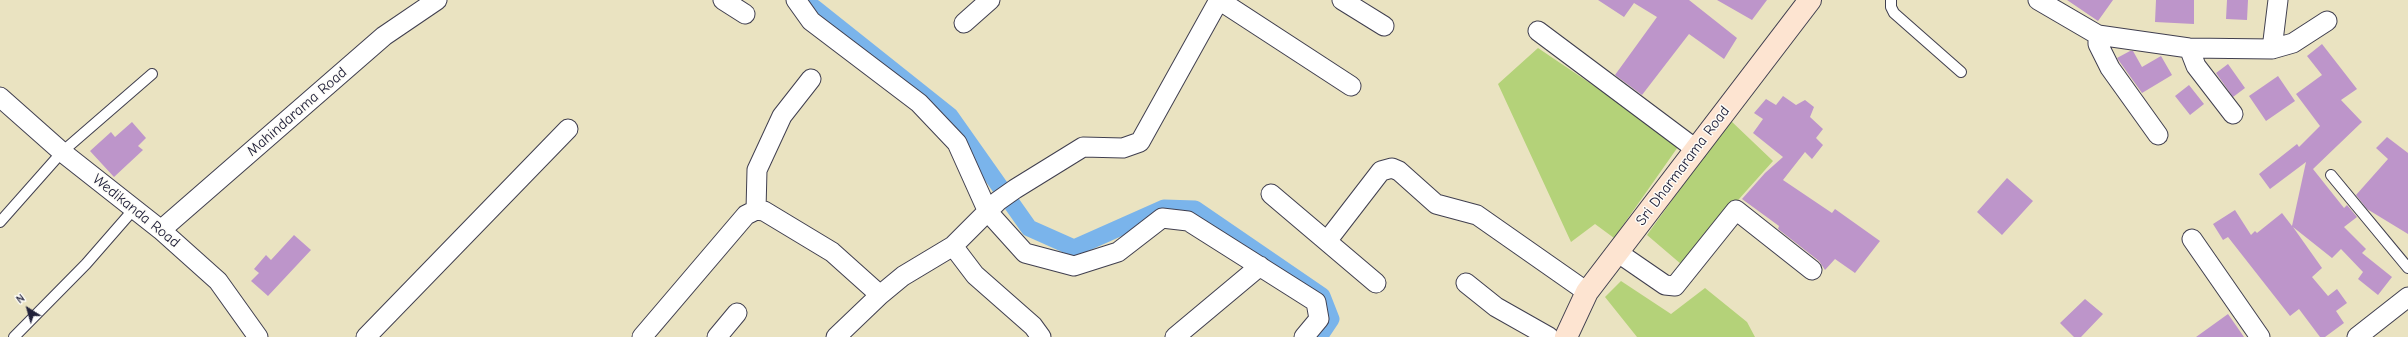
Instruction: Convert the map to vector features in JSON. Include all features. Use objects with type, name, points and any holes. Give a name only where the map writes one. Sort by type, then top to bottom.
[{"type":"street","name":"Mahindarama Road","points":[[161,230],[384,36],[437,0]]},
{"type":"street","points":[[723,0],[745,14]]},
{"type":"street","points":[[796,0],[811,21],[919,104],[957,142],[993,206],[1025,253],[1074,266],[1118,252],[1162,218],[1188,221],[1316,302],[1319,319],[1304,337]]},
{"type":"street","points":[[964,23],[990,0]]},
{"type":"street","points":[[836,337],[880,294],[903,276],[953,246],[993,206],[1015,189],[1083,147],[1123,148],[1140,142],[1219,0],[1351,86]]},
{"type":"street","points":[[1342,0],[1384,26]]},
{"type":"street","name":"Sri Dharmarama Road","points":[[1566,337],[1587,292],[1697,150],[1733,100],[1810,0]]},
{"type":"street","points":[[2038,0],[2098,35],[2189,48],[2272,49],[2293,43],[2327,21]]},
{"type":"street","points":[[2272,49],[2278,0]]},
{"type":"street","points":[[1538,31],[1697,150]]},
{"type":"street","points":[[2098,35],[2098,44],[2110,68],[2158,135]]},
{"type":"street","points":[[2189,48],[2196,66],[2233,114]]},
{"type":"street","points":[[756,210],[758,170],[782,116],[811,79]]},
{"type":"street","name":"Wedikanda Road","points":[[0,97],[62,152],[161,230],[218,281],[258,337]]},
{"type":"street","points":[[366,337],[568,129]]},
{"type":"street","points":[[1327,241],[1381,171],[1392,168],[1399,171],[1436,204],[1477,215],[1587,292]]},
{"type":"street","points":[[1271,194],[1376,283]]},
{"type":"street","points":[[642,337],[746,215],[756,210],[764,211],[832,252],[880,294]]},
{"type":"street","points":[[1617,252],[1665,285],[1675,286],[1736,210],[1812,270]]},
{"type":"street","points":[[2192,239],[2260,337]]},
{"type":"street","points":[[953,246],[975,275],[1032,326],[1041,337]]},
{"type":"street","points":[[1175,337],[1260,266]]},
{"type":"street","points":[[1466,283],[1496,307],[1549,337]]},
{"type":"street","points":[[2357,337],[2408,298]]},
{"type":"street","points":[[717,337],[737,313]]},
{"type":"lane","points":[[1891,0],[1891,7],[1894,14],[1961,72]]},
{"type":"lane","points":[[0,222],[62,152],[152,74]]},
{"type":"lane","points":[[2331,175],[2408,268]]},
{"type":"lane","points":[[14,337],[86,264],[134,210]]},
{"type":"green space","points":[[1538,48],[1680,144],[1614,238],[1595,224],[1571,242],[1498,84]]},
{"type":"green space","points":[[1730,120],[1773,161],[1681,264],[1647,235]]},
{"type":"green space","points":[[1621,281],[1671,314],[1705,288],[1747,322],[1755,337],[1637,337],[1605,297]]},
{"type":"building","points":[[1598,0],[1689,0],[1737,38],[1724,59],[1689,34],[1642,95],[1615,75],[1657,17],[1634,3],[1624,17]]},
{"type":"building","points":[[1717,0],[1767,0],[1752,20]]},
{"type":"building","points":[[2067,0],[2113,0],[2098,21]]},
{"type":"building","points":[[2156,0],[2194,0],[2194,24],[2155,22]]},
{"type":"building","points":[[2227,0],[2248,0],[2247,20],[2226,19]]},
{"type":"building","points":[[2322,44],[2357,89],[2341,100],[2362,122],[2313,169],[2344,208],[2347,205],[2357,217],[2344,227],[2366,249],[2362,253],[2392,277],[2378,295],[2358,279],[2363,272],[2341,249],[2332,258],[2293,227],[2322,268],[2312,277],[2328,296],[2337,289],[2347,303],[2336,311],[2344,323],[2325,337],[2320,337],[2299,309],[2290,316],[2228,237],[2223,240],[2213,224],[2235,210],[2251,235],[2255,231],[2257,233],[2282,213],[2292,226],[2306,162],[2270,189],[2259,174],[2297,144],[2299,147],[2320,126],[2296,94],[2322,75],[2307,56]]},
{"type":"building","points":[[2130,51],[2133,51],[2142,67],[2161,56],[2172,75],[2142,93],[2117,58]]},
{"type":"building","points":[[2228,64],[2245,88],[2233,97],[2216,73]]},
{"type":"building","points":[[2278,76],[2295,101],[2266,121],[2249,96]]},
{"type":"building","points":[[2189,85],[2204,104],[2190,115],[2175,96]]},
{"type":"building","points":[[1783,96],[1796,105],[1805,100],[1814,107],[1810,117],[1823,129],[1816,138],[1823,145],[1812,159],[1805,152],[1783,180],[1832,213],[1835,209],[1880,241],[1855,273],[1835,259],[1825,270],[1819,261],[1778,229],[1779,226],[1742,199],[1765,173],[1783,157],[1753,133],[1763,119],[1754,113],[1766,99],[1776,105]]},
{"type":"building","points":[[132,122],[146,138],[138,146],[143,150],[114,177],[90,151],[111,132],[115,137]]},
{"type":"building","points":[[2387,137],[2408,153],[2408,234],[2367,209],[2356,195],[2388,159],[2376,148]]},
{"type":"building","points":[[2007,178],[2033,201],[2002,235],[1977,212]]},
{"type":"building","points":[[294,235],[311,250],[268,296],[251,281],[259,273],[254,269],[266,255],[271,260]]},
{"type":"building","points":[[2085,299],[2103,314],[2081,337],[2074,337],[2060,323]]},
{"type":"building","points":[[2228,314],[2244,337],[2196,337]]},
{"type":"waterway","points":[[808,0],[812,6],[950,116],[1029,228],[1074,248],[1164,208],[1195,209],[1322,296],[1331,319],[1319,337]]}]
